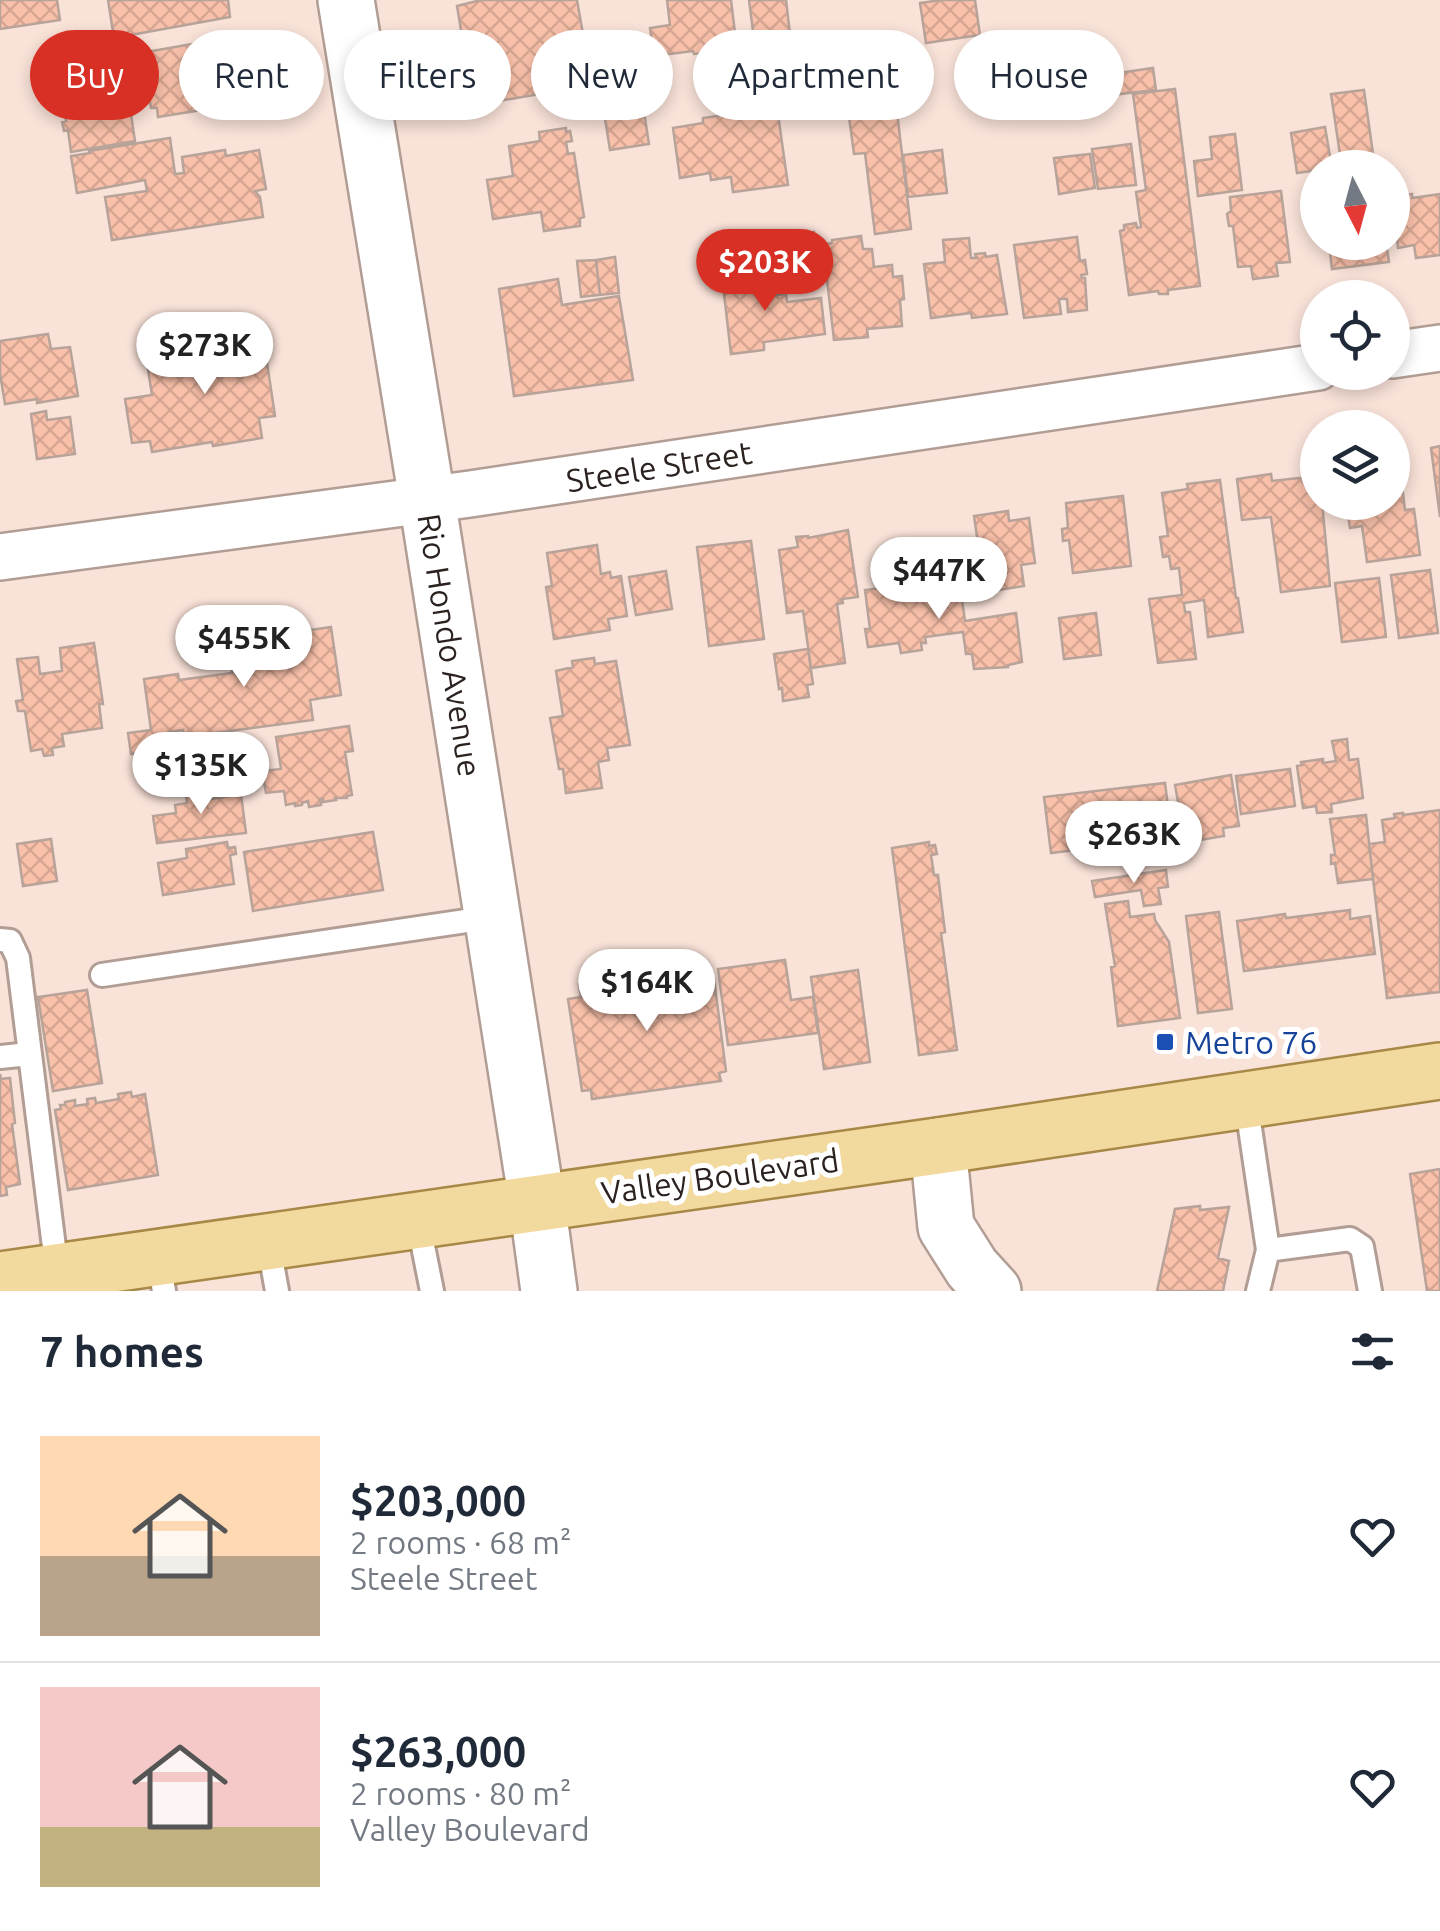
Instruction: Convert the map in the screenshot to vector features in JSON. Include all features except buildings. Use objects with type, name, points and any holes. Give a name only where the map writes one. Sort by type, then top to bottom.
[{"type":"main road","name":"Valley Boulevard","points":[[0,1280],[272,1266],[418,1219],[1440,1071]]},
{"type":"street","name":"Rio Hondo Avenue","points":[[355,1],[427,500],[549,1291]]},
{"type":"street","points":[[1410,352],[1440,348]]},
{"type":"street","name":"Steele Street","points":[[0,557],[427,500],[1300,370]]},
{"type":"street","points":[[938,1146],[946,1227],[972,1268],[993,1291]]},
{"type":"lane","points":[[102,975],[493,917]]},
{"type":"lane","points":[[0,940],[10,941],[18,958],[30,1054],[76,1277]]},
{"type":"lane","points":[[0,1057],[30,1054]]},
{"type":"lane","points":[[1246,1100],[1268,1250],[1258,1291]]},
{"type":"lane","points":[[418,1219],[432,1291]]},
{"type":"lane","points":[[1268,1250],[1350,1239],[1362,1247],[1370,1291]]},
{"type":"place","name":"Metro 76","points":[[1165,1042]]}]
